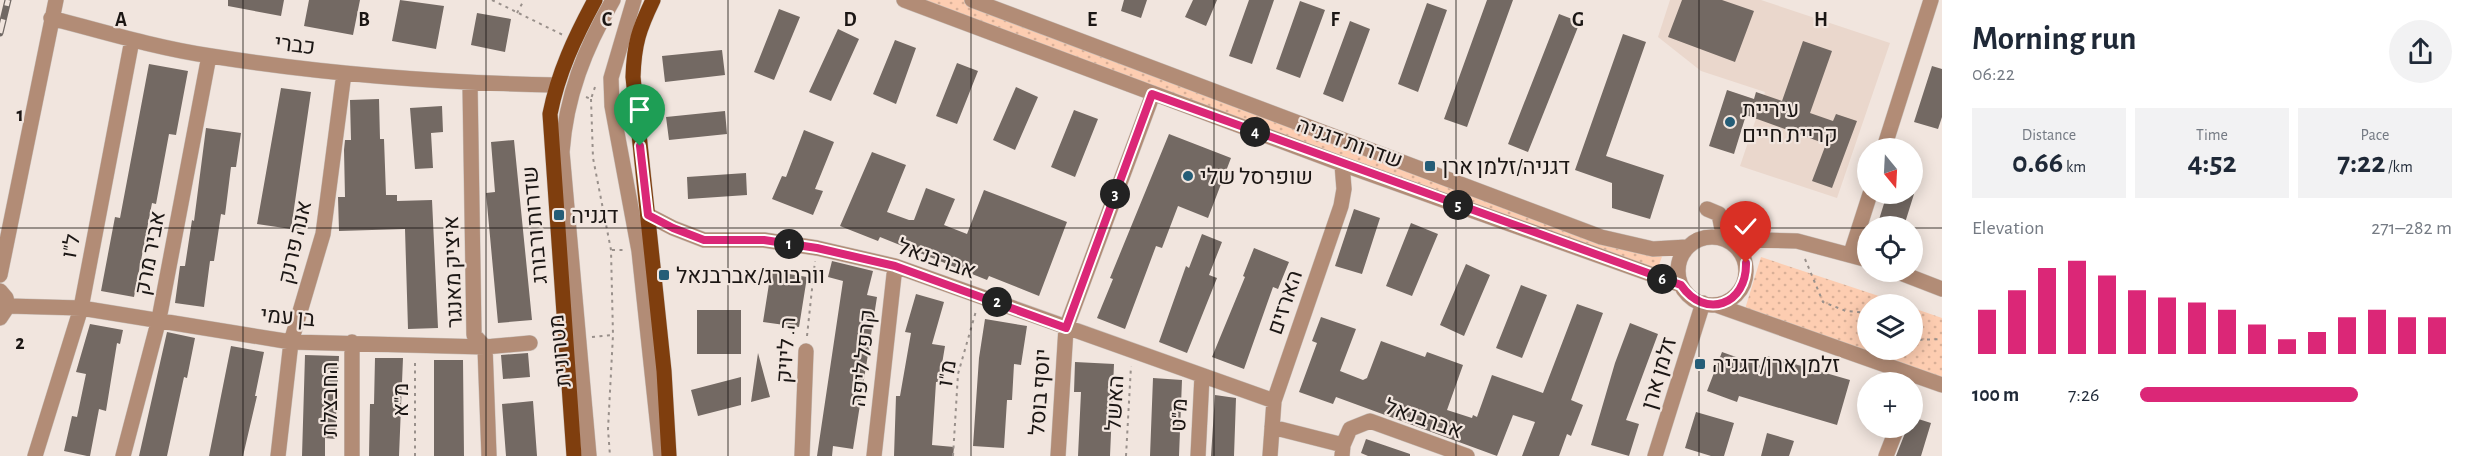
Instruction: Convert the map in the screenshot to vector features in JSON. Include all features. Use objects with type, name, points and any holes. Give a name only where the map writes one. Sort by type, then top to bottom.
[{"type":"main road","name":"שדרות ורבורג","points":[[574,456],[550,143],[550,114],[555,85],[573,40],[595,0]]},
{"type":"main road","points":[[653,0],[637,33],[633,77],[664,371],[669,456]]},
{"type":"street","points":[[0,275],[56,0]]},
{"type":"street","name":"מטרונית","points":[[589,456],[562,152],[564,123],[571,91],[585,53],[613,0]]},
{"type":"street","points":[[634,0],[611,78],[612,106],[639,250],[661,456]]},
{"type":"street","name":"שדרות דגניה","points":[[904,0],[1342,164],[1681,285],[1694,300],[1892,372]]},
{"type":"street","name":"שדרות דגניה","points":[[972,0],[1601,237],[1653,249],[1687,247],[1704,237],[1797,241],[1857,256]]},
{"type":"street","points":[[1887,138],[1930,0]]},
{"type":"street","name":"כברי","points":[[51,18],[132,40],[209,56],[344,73],[470,84],[555,85]]},
{"type":"street","name":"ל\"ו","points":[[35,456],[81,308],[132,40]]},
{"type":"street","name":"אביר מרק","points":[[123,456],[159,319],[209,56]]},
{"type":"street","name":"אנה פרנק","points":[[278,456],[291,342],[323,234],[344,73]]},
{"type":"street","name":"איציק מאנגר","points":[[470,84],[474,335],[484,347],[489,456]]},
{"type":"street","name":"יוסף בוסל","points":[[1058,456],[1066,328],[1152,94]]},
{"type":"street","name":"הארזים","points":[[1270,456],[1274,401],[1341,206],[1344,189],[1342,164]]},
{"type":"street","points":[[1851,254],[1867,204]]},
{"type":"street","points":[[1707,209],[1719,214],[1724,239],[1742,253],[1746,275],[1736,295],[1709,304]]},
{"type":"street","name":"אברבנאל","points":[[648,215],[704,240],[764,240],[817,248],[895,266],[1274,401]]},
{"type":"street","points":[[1681,285],[1678,266],[1687,247]]},
{"type":"street","name":"קרפל ליפה","points":[[874,456],[895,266]]},
{"type":"street","points":[[1923,281],[1942,288]]},
{"type":"street","points":[[0,291],[6,298],[4,312]]},
{"type":"street","name":"זלמן ארן","points":[[1655,456],[1709,304]]},
{"type":"street","name":"בן עמי","points":[[4,312],[81,308],[291,342],[484,347],[530,343]]},
{"type":"street","name":"החבצלת","points":[[351,456],[352,342]]},
{"type":"street","name":"ה. ליויק","points":[[802,456],[806,351]]},
{"type":"street","name":"מ\"ט","points":[[1198,456],[1202,376]]},
{"type":"street","name":"שדרות דגניה","points":[[1923,382],[1942,385]]},
{"type":"street","name":"אברבנאל","points":[[1272,427],[1343,451],[1350,429],[1370,421],[1467,456]]},
{"type":"street","points":[[1886,456],[1893,438]]},
{"type":"path","points":[[492,0],[573,40]]},
{"type":"path","points":[[517,13],[524,0]]},
{"type":"path","points":[[610,456],[608,411],[613,335],[611,250],[593,158],[591,99],[597,82],[611,78]]},
{"type":"path","points":[[571,91],[591,99]]},
{"type":"path","points":[[1797,241],[1823,302],[1846,311],[1857,312]]},
{"type":"path","name":"ה. ליויק","points":[[806,351],[817,248]]},
{"type":"path","name":"מ\"ו","points":[[953,456],[958,374],[980,296]]},
{"type":"path","points":[[580,338],[613,335]]},
{"type":"path","points":[[1923,340],[1942,339]]},
{"type":"path","name":"מ\"א","points":[[415,345],[415,456]]},
{"type":"path","name":"האשל","points":[[1126,456],[1132,351]]},
{"type":"shaded area","points":[[909,0],[965,0],[1132,64],[1663,254],[1656,273]]},
{"type":"shaded area","points":[[1670,0],[1761,0],[1890,43],[1837,198],[1740,166],[1765,92],[1701,71],[1658,37]]},
{"type":"shaded area","points":[[1761,257],[1873,294],[1857,294],[1857,349],[1745,309]]},
{"type":"shaded area","points":[[1923,311],[1942,318],[1942,379],[1889,360],[1923,360]]},
{"type":"building","points":[[228,0],[284,0],[281,16],[228,6]]},
{"type":"building","points":[[309,0],[360,0],[353,35],[304,26]]},
{"type":"building","points":[[400,0],[444,6],[436,49],[392,41]]},
{"type":"building","points":[[1124,0],[1147,0],[1141,18],[1121,11]]},
{"type":"building","points":[[1193,0],[1217,0],[1206,26],[1185,17]]},
{"type":"building","points":[[1249,0],[1274,0],[1252,64],[1229,56]]},
{"type":"building","points":[[1487,0],[1513,0],[1467,127],[1444,119]]},
{"type":"building","points":[[1682,0],[1722,0],[1754,11],[1735,62],[1668,37]]},
{"type":"building","points":[[1300,1],[1325,10],[1300,78],[1276,69]]},
{"type":"building","points":[[1427,3],[1447,10],[1418,92],[1398,84]]},
{"type":"building","points":[[779,9],[800,17],[774,80],[754,72]]},
{"type":"building","points":[[477,13],[511,19],[505,52],[471,45]]},
{"type":"building","points":[[1559,14],[1580,22],[1528,152],[1508,144]]},
{"type":"building","points":[[1350,21],[1370,29],[1343,102],[1323,94]]},
{"type":"building","points":[[838,29],[859,39],[831,101],[809,92]]},
{"type":"building","points":[[1623,34],[1646,42],[1606,156],[1664,175],[1650,219],[1612,208],[1612,183],[1575,170]]},
{"type":"building","points":[[895,40],[916,48],[896,104],[873,94]]},
{"type":"building","points":[[1803,41],[1832,51],[1810,113],[1833,121],[1836,114],[1857,121],[1832,188],[1812,181],[1826,144],[1746,115],[1734,154],[1709,146],[1727,90],[1754,99],[1756,92],[1782,101]]},
{"type":"building","points":[[722,50],[725,75],[665,82],[662,56]]},
{"type":"building","points":[[957,63],[978,71],[957,124],[936,116]]},
{"type":"building","points":[[149,64],[188,71],[176,135],[169,134],[156,204],[152,203],[134,297],[101,291],[115,217],[120,218]]},
{"type":"building","points":[[1932,66],[1942,69],[1942,117],[1938,129],[1914,122]]},
{"type":"building","points":[[1016,87],[1038,97],[1015,150],[993,140]]},
{"type":"building","points":[[281,88],[311,92],[291,229],[257,224]]},
{"type":"building","points":[[379,99],[380,139],[384,139],[386,195],[397,195],[397,201],[432,200],[438,328],[408,329],[405,229],[339,231],[338,197],[345,197],[345,140],[351,140],[350,100]]},
{"type":"building","points":[[442,106],[443,132],[431,133],[433,168],[415,169],[410,108]]},
{"type":"building","points":[[1074,110],[1098,119],[1075,177],[1051,167]]},
{"type":"building","points":[[725,111],[727,134],[669,140],[666,117]]},
{"type":"building","points":[[206,128],[241,133],[236,167],[231,167],[225,215],[221,214],[214,261],[210,261],[204,307],[175,303],[180,266],[185,266],[192,220],[194,221]]},
{"type":"building","points":[[804,130],[834,142],[815,189],[823,191],[813,215],[772,199],[782,176],[786,177]]},
{"type":"building","points":[[1169,134],[1231,158],[1208,218],[1178,206],[1162,248],[1156,246],[1125,329],[1097,318],[1113,279],[1110,278]]},
{"type":"building","points":[[514,140],[532,320],[498,323],[486,193],[495,192],[491,142]]},
{"type":"building","points":[[872,152],[906,165],[887,212],[909,220],[914,220],[926,188],[955,199],[944,225],[967,234],[984,190],[1067,222],[1039,296],[989,276],[987,280],[880,237],[878,241],[840,226]]},
{"type":"building","points":[[746,173],[747,195],[688,199],[687,177]]},
{"type":"building","points":[[1884,204],[1911,204],[1907,216],[1880,216]]},
{"type":"building","points":[[1354,209],[1380,218],[1362,274],[1335,266]]},
{"type":"building","points":[[1411,223],[1438,234],[1412,296],[1386,286]]},
{"type":"building","points":[[1202,234],[1222,242],[1209,275],[1217,278],[1187,353],[1159,342],[1186,266],[1189,268]]},
{"type":"building","points":[[1254,248],[1289,262],[1278,289],[1273,287],[1244,369],[1212,357],[1245,277],[1243,276]]},
{"type":"building","points":[[832,261],[873,271],[867,295],[877,297],[853,449],[833,446],[832,456],[817,456],[843,281],[828,277]]},
{"type":"building","points":[[1466,264],[1490,275],[1464,336],[1440,325]]},
{"type":"building","points":[[771,271],[807,277],[799,327],[763,322]]},
{"type":"building","points":[[1521,285],[1547,295],[1522,358],[1496,348]]},
{"type":"building","points":[[916,294],[944,302],[932,344],[945,346],[939,382],[936,382],[932,445],[954,447],[953,456],[894,456],[896,396],[900,396],[911,333],[905,332]]},
{"type":"building","points":[[1577,304],[1603,313],[1571,400],[1583,405],[1571,436],[1567,434],[1559,456],[1522,456],[1535,422],[1513,415],[1497,456],[1336,397],[1333,404],[1299,392],[1317,343],[1312,341],[1321,317],[1356,329],[1340,371],[1363,380],[1367,378],[1381,341],[1425,357],[1427,352],[1463,365],[1447,410],[1472,418],[1473,415],[1477,417],[1492,375],[1543,393]]},
{"type":"building","points":[[697,310],[741,310],[741,354],[697,354]]},
{"type":"building","points":[[985,319],[1027,326],[1021,365],[1014,364],[1012,400],[1007,400],[1004,448],[973,446],[979,358]]},
{"type":"building","points":[[1630,323],[1658,334],[1626,420],[1639,424],[1629,456],[1591,445],[1615,363]]},
{"type":"building","points":[[90,324],[123,330],[120,344],[117,343],[106,411],[99,409],[90,456],[87,456],[64,451],[72,416],[77,417],[86,374],[76,372]]},
{"type":"building","points":[[167,332],[195,338],[187,378],[184,377],[167,456],[139,456]]},
{"type":"building","points":[[231,346],[264,352],[255,396],[257,396],[243,456],[209,456]]},
{"type":"building","points":[[1722,352],[1764,367],[1767,356],[1850,380],[1837,425],[1739,396],[1737,402],[1707,391]]},
{"type":"building","points":[[528,353],[530,377],[503,379],[501,355]]},
{"type":"building","points":[[758,353],[770,397],[751,402]]},
{"type":"building","points":[[305,355],[339,356],[335,439],[325,438],[325,456],[302,456]]},
{"type":"building","points":[[375,358],[403,358],[399,456],[369,456],[370,404],[374,404]]},
{"type":"building","points":[[434,360],[463,360],[464,456],[434,456]]},
{"type":"building","points":[[1075,362],[1114,364],[1110,456],[1078,456],[1081,392],[1074,392]]},
{"type":"building","points":[[741,377],[741,405],[698,416],[691,390]]},
{"type":"building","points":[[1153,378],[1182,380],[1179,456],[1150,456]]},
{"type":"building","points":[[1215,395],[1236,398],[1234,456],[1211,456]]},
{"type":"building","points":[[533,401],[537,456],[506,456],[502,404]]},
{"type":"building","points":[[1696,412],[1734,423],[1724,456],[1711,456],[1685,448]]},
{"type":"building","points":[[1923,420],[1931,423],[1921,456],[1896,456],[1903,438],[1923,438]]},
{"type":"building","points":[[1767,433],[1794,441],[1789,456],[1761,456]]},
{"type":"building","points":[[1366,439],[1410,454],[1410,456],[1368,456],[1361,453]]},
{"type":"railway","points":[[0,33],[8,0]]},
{"type":"place","name":"עיריית קריית חיים","points":[[1730,122]]},
{"type":"place","name":"דגניה/זלמן ארן","points":[[1430,166]]},
{"type":"place","name":"שופרסל שלי","points":[[1188,176]]},
{"type":"place","name":"דגניה","points":[[559,215]]},
{"type":"place","name":"וורבורג/אברבנאל","points":[[664,275]]},
{"type":"place","name":"זלמן ארן/דגניה","points":[[1700,364]]},
{"type":"route","points":[[640,146],[648,215],[673,228],[704,240],[764,240],[817,248],[895,266],[1066,328],[1152,94],[1681,285],[1694,300],[1709,305],[1727,301],[1736,295],[1743,286],[1746,263]]}]
